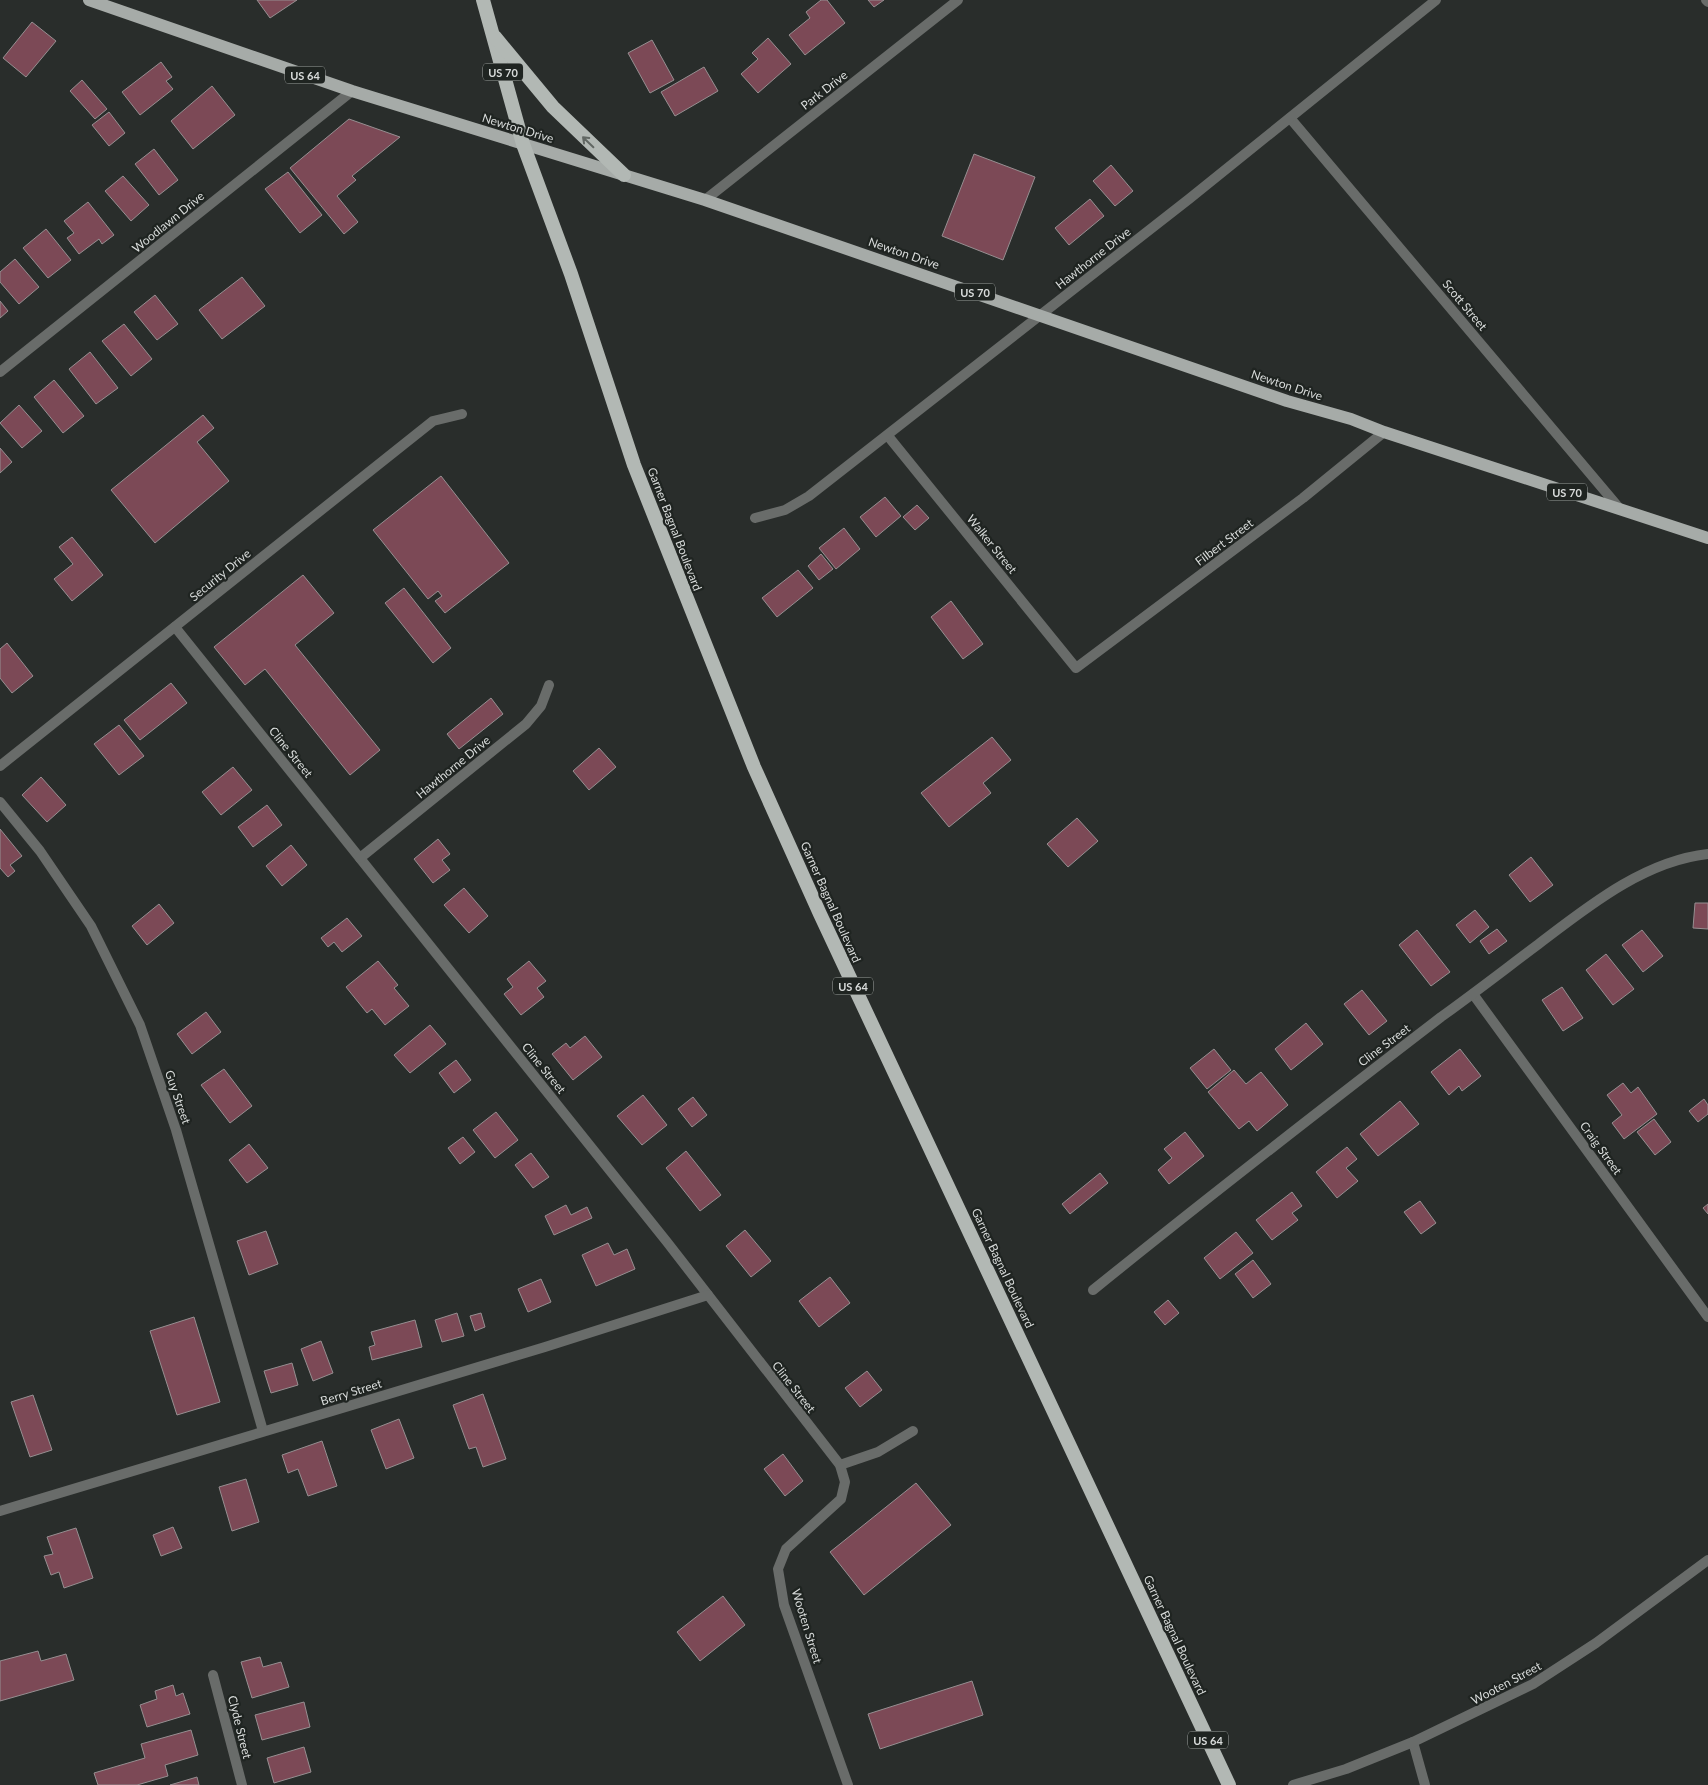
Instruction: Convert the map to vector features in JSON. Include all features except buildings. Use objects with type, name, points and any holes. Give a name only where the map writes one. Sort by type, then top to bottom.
[{"type":"highway","name":"Garner Bagnal Boulevard","points":[[483,0],[523,144],[571,274],[634,464],[754,767],[824,923],[1229,1785]]},
{"type":"highway","points":[[492,33],[553,107],[624,175]]},
{"type":"main road","name":"Newton Drive","points":[[89,0],[352,91],[705,200],[1040,314],[1287,401],[1351,418],[1384,432],[1708,538]]},
{"type":"street","name":"Park Drive","points":[[705,200],[958,0]]},
{"type":"street","name":"Hawthorne Drive","points":[[755,518],[785,510],[809,496],[888,436],[1436,0]]},
{"type":"street","name":"Woodlawn Drive","points":[[0,372],[352,91]]},
{"type":"street","name":"Scott Street","points":[[1290,118],[1620,509]]},
{"type":"street","name":"Security Drive","points":[[0,766],[433,421],[462,414]]},
{"type":"street","name":"Filbert Street","points":[[1076,668],[1303,498],[1384,432]]},
{"type":"street","name":"Walker Street","points":[[888,436],[1076,668]]},
{"type":"street","name":"Cline Street","points":[[175,626],[708,1296],[840,1465]]},
{"type":"street","name":"Hawthorne Drive","points":[[360,858],[526,724],[542,706],[549,685]]},
{"type":"street","name":"Guy Street","points":[[0,802],[40,851],[90,926],[140,1025],[176,1130],[263,1431]]},
{"type":"street","name":"Cline Street","points":[[1093,1290],[1281,1139],[1612,891],[1658,867],[1685,857],[1708,854]]},
{"type":"street","name":"Craig Street","points":[[1473,994],[1708,1317]]},
{"type":"street","name":"Berry Street","points":[[0,1511],[536,1350],[708,1296]]},
{"type":"street","points":[[840,1465],[878,1452],[913,1431]]},
{"type":"street","name":"Wooten Street","points":[[840,1465],[845,1482],[841,1499],[786,1548],[778,1569],[784,1605],[848,1785]]},
{"type":"street","name":"Wooten Street","points":[[1293,1785],[1346,1769],[1413,1742],[1533,1684],[1596,1643],[1708,1560]]},
{"type":"street","name":"Clyde Street","points":[[213,1674],[242,1785]]},
{"type":"street","points":[[1413,1742],[1425,1785]]}]
